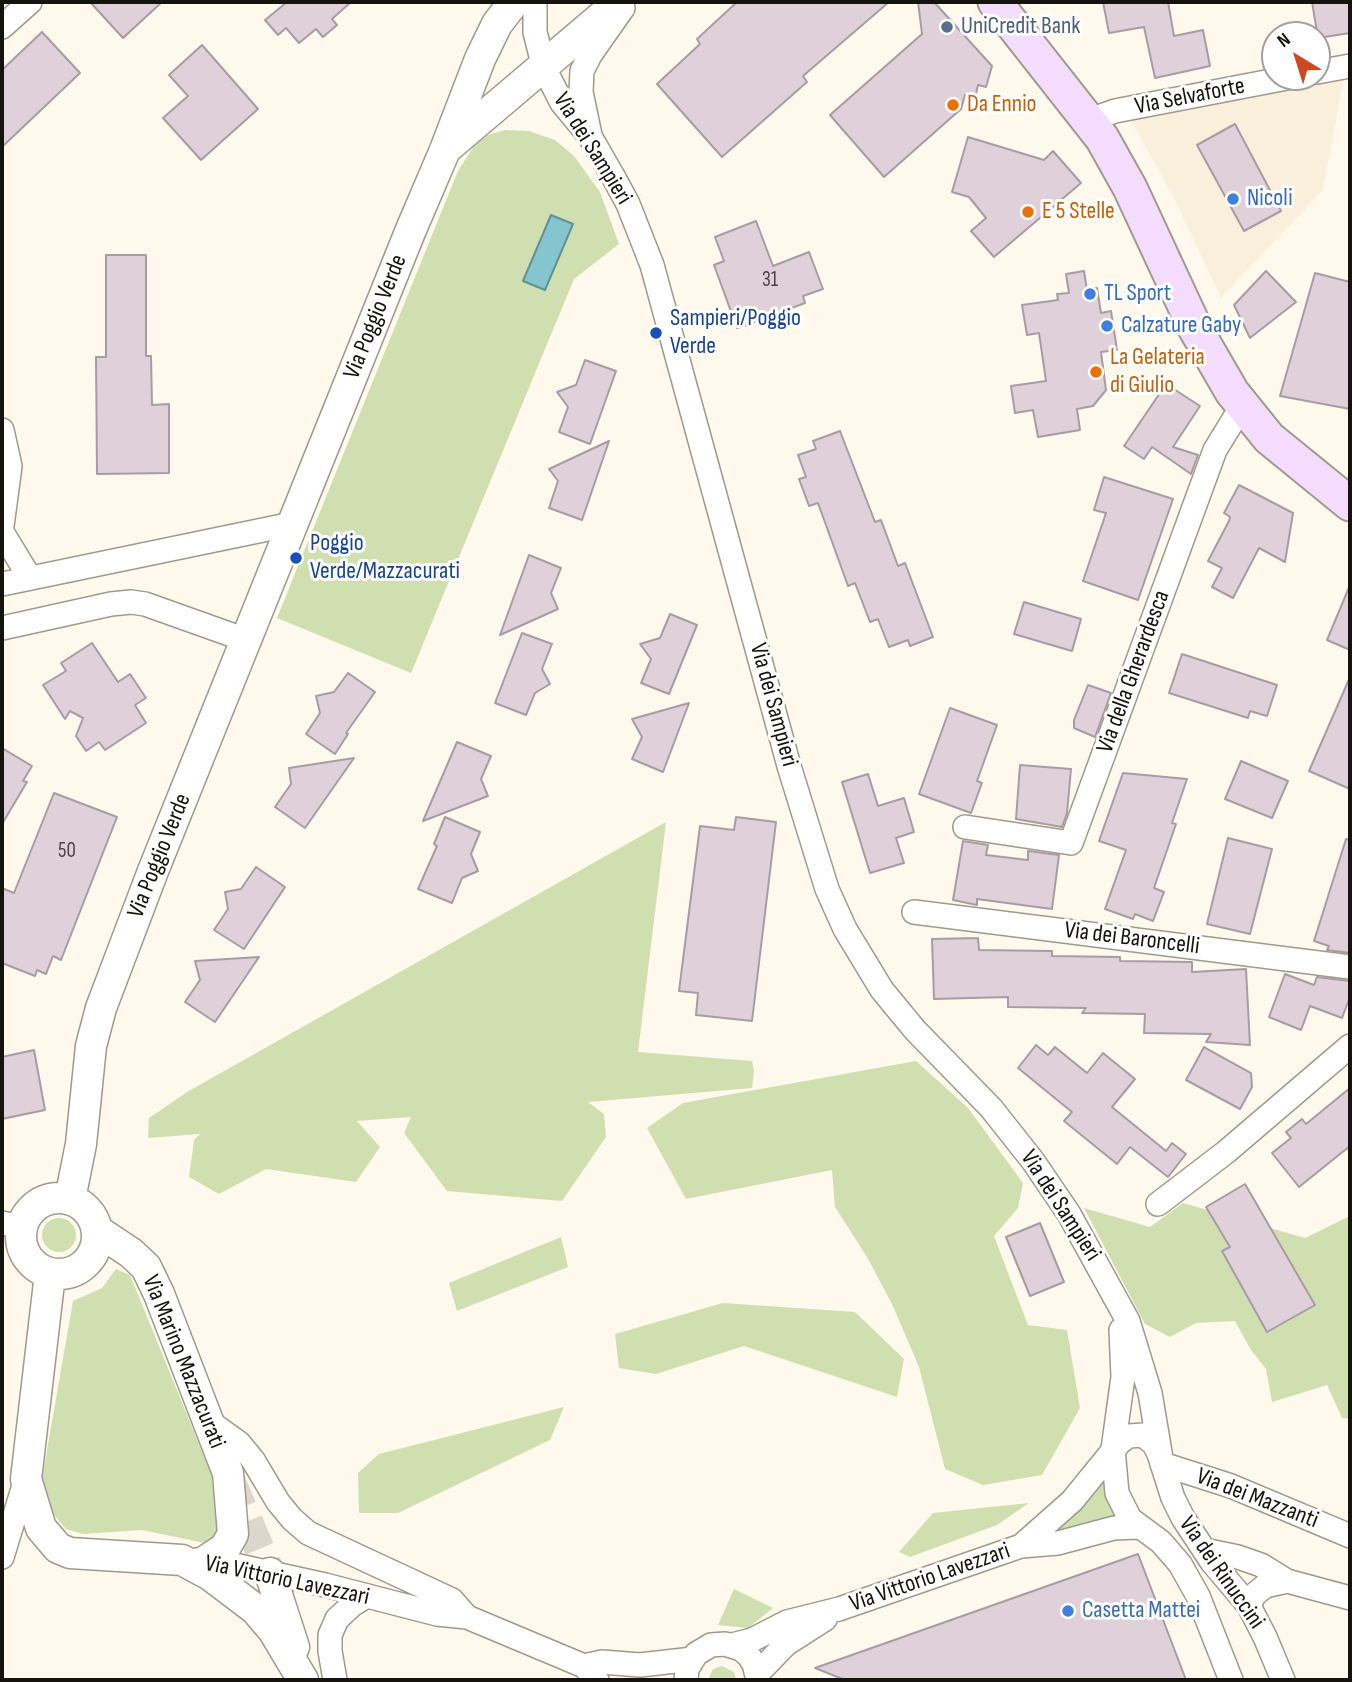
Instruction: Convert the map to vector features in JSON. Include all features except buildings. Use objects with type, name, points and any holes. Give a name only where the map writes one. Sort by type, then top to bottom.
[{"type":"main road","points":[[995,2],[1090,120],[1130,188],[1195,328],[1242,406],[1277,446],[1350,504]]},
{"type":"street","points":[[2,27],[30,2]]},
{"type":"street","name":"Via Poggio Verde","points":[[70,1199],[81,1144],[96,1022],[153,871],[490,36],[514,2]]},
{"type":"street","points":[[535,2],[535,32],[544,68]]},
{"type":"street","name":"Via Poggio Verde","points":[[445,150],[619,2]]},
{"type":"street","points":[[591,138],[581,92],[582,71],[627,2]]},
{"type":"street","points":[[1331,69],[1350,66]]},
{"type":"street","name":"Via dei Sampieri","points":[[544,68],[562,103],[591,138],[628,205],[652,265],[789,766],[817,859],[838,915],[867,967],[899,1012],[990,1108],[1033,1161],[1069,1214],[1128,1321],[1150,1393],[1163,1464]]},
{"type":"street","name":"Via Selvaforte","points":[[1090,120],[1115,111],[1261,83]]},
{"type":"street","name":"Via della Gherardesca","points":[[965,827],[1071,843],[1216,450],[1242,406]]},
{"type":"street","points":[[2,430],[10,466],[2,526]]},
{"type":"street","points":[[2,584],[292,524]]},
{"type":"street","points":[[2,532],[30,578]]},
{"type":"street","points":[[2,628],[131,601],[246,640]]},
{"type":"street","name":"Via dei Baroncelli","points":[[914,912],[1350,967]]},
{"type":"street","points":[[1158,1203],[1226,1152],[1350,1046]]},
{"type":"street","points":[[70,1199],[56,1197],[40,1204],[12,1225],[26,1256],[40,1270],[50,1274],[71,1271],[83,1264],[94,1248],[98,1231]]},
{"type":"street","name":"Via Marino Mazzacurati","points":[[70,1199],[92,1214],[98,1231],[131,1253],[146,1267],[159,1294],[228,1474],[233,1534],[225,1548],[195,1560]]},
{"type":"street","points":[[2,1557],[26,1479],[50,1274]]},
{"type":"street","name":"Via dei Sampieri","points":[[1110,1286],[1120,1323],[1123,1356],[1120,1406],[1113,1449],[1117,1493],[1124,1511],[1138,1527],[1161,1542],[1180,1564],[1198,1596],[1231,1680]]},
{"type":"street","points":[[207,1420],[239,1443],[253,1460],[278,1502],[308,1533],[452,1600],[467,1617]]},
{"type":"street","name":"Via Vittorio Lavezzari","points":[[1021,1546],[1072,1501],[1113,1449],[1129,1436],[1143,1435],[1154,1444],[1163,1464]]},
{"type":"street","name":"Via dei Mazzanti","points":[[1163,1464],[1231,1486],[1350,1536]]},
{"type":"street","name":"Via dei Rinuccini","points":[[1163,1464],[1178,1511],[1203,1550],[1249,1605],[1283,1680]]},
{"type":"street","name":"Via Vittorio Lavezzari","points":[[26,1479],[41,1528],[58,1548],[82,1555],[195,1560],[270,1573],[437,1615],[467,1617],[591,1673],[602,1662],[689,1669],[701,1650],[711,1645],[733,1645],[752,1640],[787,1622],[839,1609],[1021,1546],[1058,1543],[1114,1528],[1138,1527]]},
{"type":"street","points":[[1203,1550],[1261,1565],[1287,1581]]},
{"type":"street","points":[[195,1560],[255,1609],[273,1630],[304,1680]]},
{"type":"street","points":[[270,1573],[304,1680]]},
{"type":"street","points":[[1249,1605],[1254,1595],[1265,1586],[1278,1581],[1350,1598]]},
{"type":"street","points":[[335,1680],[330,1634],[337,1619],[365,1597]]},
{"type":"street","name":"Via Vittorio Lavezzari","points":[[733,1645],[749,1656],[758,1677],[786,1644],[839,1609]]},
{"type":"shaded area","points":[[1345,72],[1323,190],[1221,298],[1173,196],[1130,119],[1261,90],[1331,91],[1331,75]]},
{"type":"green space","points":[[505,130],[529,131],[555,140],[574,156],[600,192],[619,244],[574,279],[411,673],[277,618],[458,171],[474,146],[488,135]]},
{"type":"green space","points":[[666,822],[638,1052],[752,1061],[752,1088],[588,1102],[604,1114],[606,1137],[562,1201],[447,1191],[404,1133],[411,1117],[357,1121],[380,1147],[356,1182],[266,1169],[219,1194],[189,1177],[194,1140],[200,1134],[148,1138],[149,1118],[187,1092]]},
{"type":"green space","points":[[916,1061],[968,1108],[1023,1183],[1018,1208],[994,1236],[1028,1325],[1067,1330],[1080,1408],[1042,1475],[983,1485],[945,1469],[919,1367],[892,1304],[867,1257],[835,1207],[832,1170],[686,1199],[647,1128],[683,1103]]},
{"type":"green space","points":[[1183,1203],[1305,1238],[1350,1216],[1350,1419],[1342,1418],[1327,1385],[1272,1402],[1266,1369],[1251,1350],[1235,1321],[1196,1323],[1170,1337],[1145,1324],[1084,1208],[1150,1227]]},
{"type":"green space","points":[[59,1218],[71,1223],[76,1235],[71,1247],[59,1252],[47,1247],[42,1235],[47,1223]]},
{"type":"green space","points":[[561,1237],[568,1267],[457,1311],[449,1283]]},
{"type":"green space","points":[[116,1269],[130,1275],[223,1503],[218,1533],[205,1543],[142,1530],[83,1534],[66,1529],[54,1515],[41,1485],[73,1301],[102,1288]]},
{"type":"green space","points":[[723,1303],[855,1312],[904,1359],[897,1397],[744,1346],[656,1374],[619,1368],[615,1334]]},
{"type":"green space","points":[[564,1407],[550,1440],[398,1513],[359,1513],[358,1473],[379,1454]]},
{"type":"green space","points":[[1102,1478],[1107,1499],[1116,1515],[1056,1534],[1053,1531],[1091,1496]]},
{"type":"green space","points":[[1029,1503],[997,1525],[910,1557],[899,1552],[933,1513]]},
{"type":"green space","points":[[734,1589],[773,1608],[748,1628],[718,1625]]},
{"type":"green space","points":[[722,1666],[734,1672],[736,1680],[708,1680],[713,1669]]},
{"type":"water","points":[[551,215],[573,224],[545,290],[523,281]]},
{"type":"tunnel","points":[[230,1480],[270,1573]]},
{"type":"place","name":"UniCredit Bank","points":[[947,27]]},
{"type":"place","name":"Da Ennio","points":[[953,105]]},
{"type":"place","name":"Nicoli","points":[[1233,199]]},
{"type":"place","name":"E 5 Stelle","points":[[1028,212]]},
{"type":"place","name":"TL Sport","points":[[1090,294]]},
{"type":"place","name":"Calzature Gaby","points":[[1107,326]]},
{"type":"place","name":"Sampieri/Poggio Verde","points":[[656,333]]},
{"type":"place","name":"La Gelateria di Giulio","points":[[1096,372]]},
{"type":"place","name":"Poggio Verde/Mazzacurati","points":[[296,558]]},
{"type":"place","name":"Casetta Mattei","points":[[1068,1611]]}]
